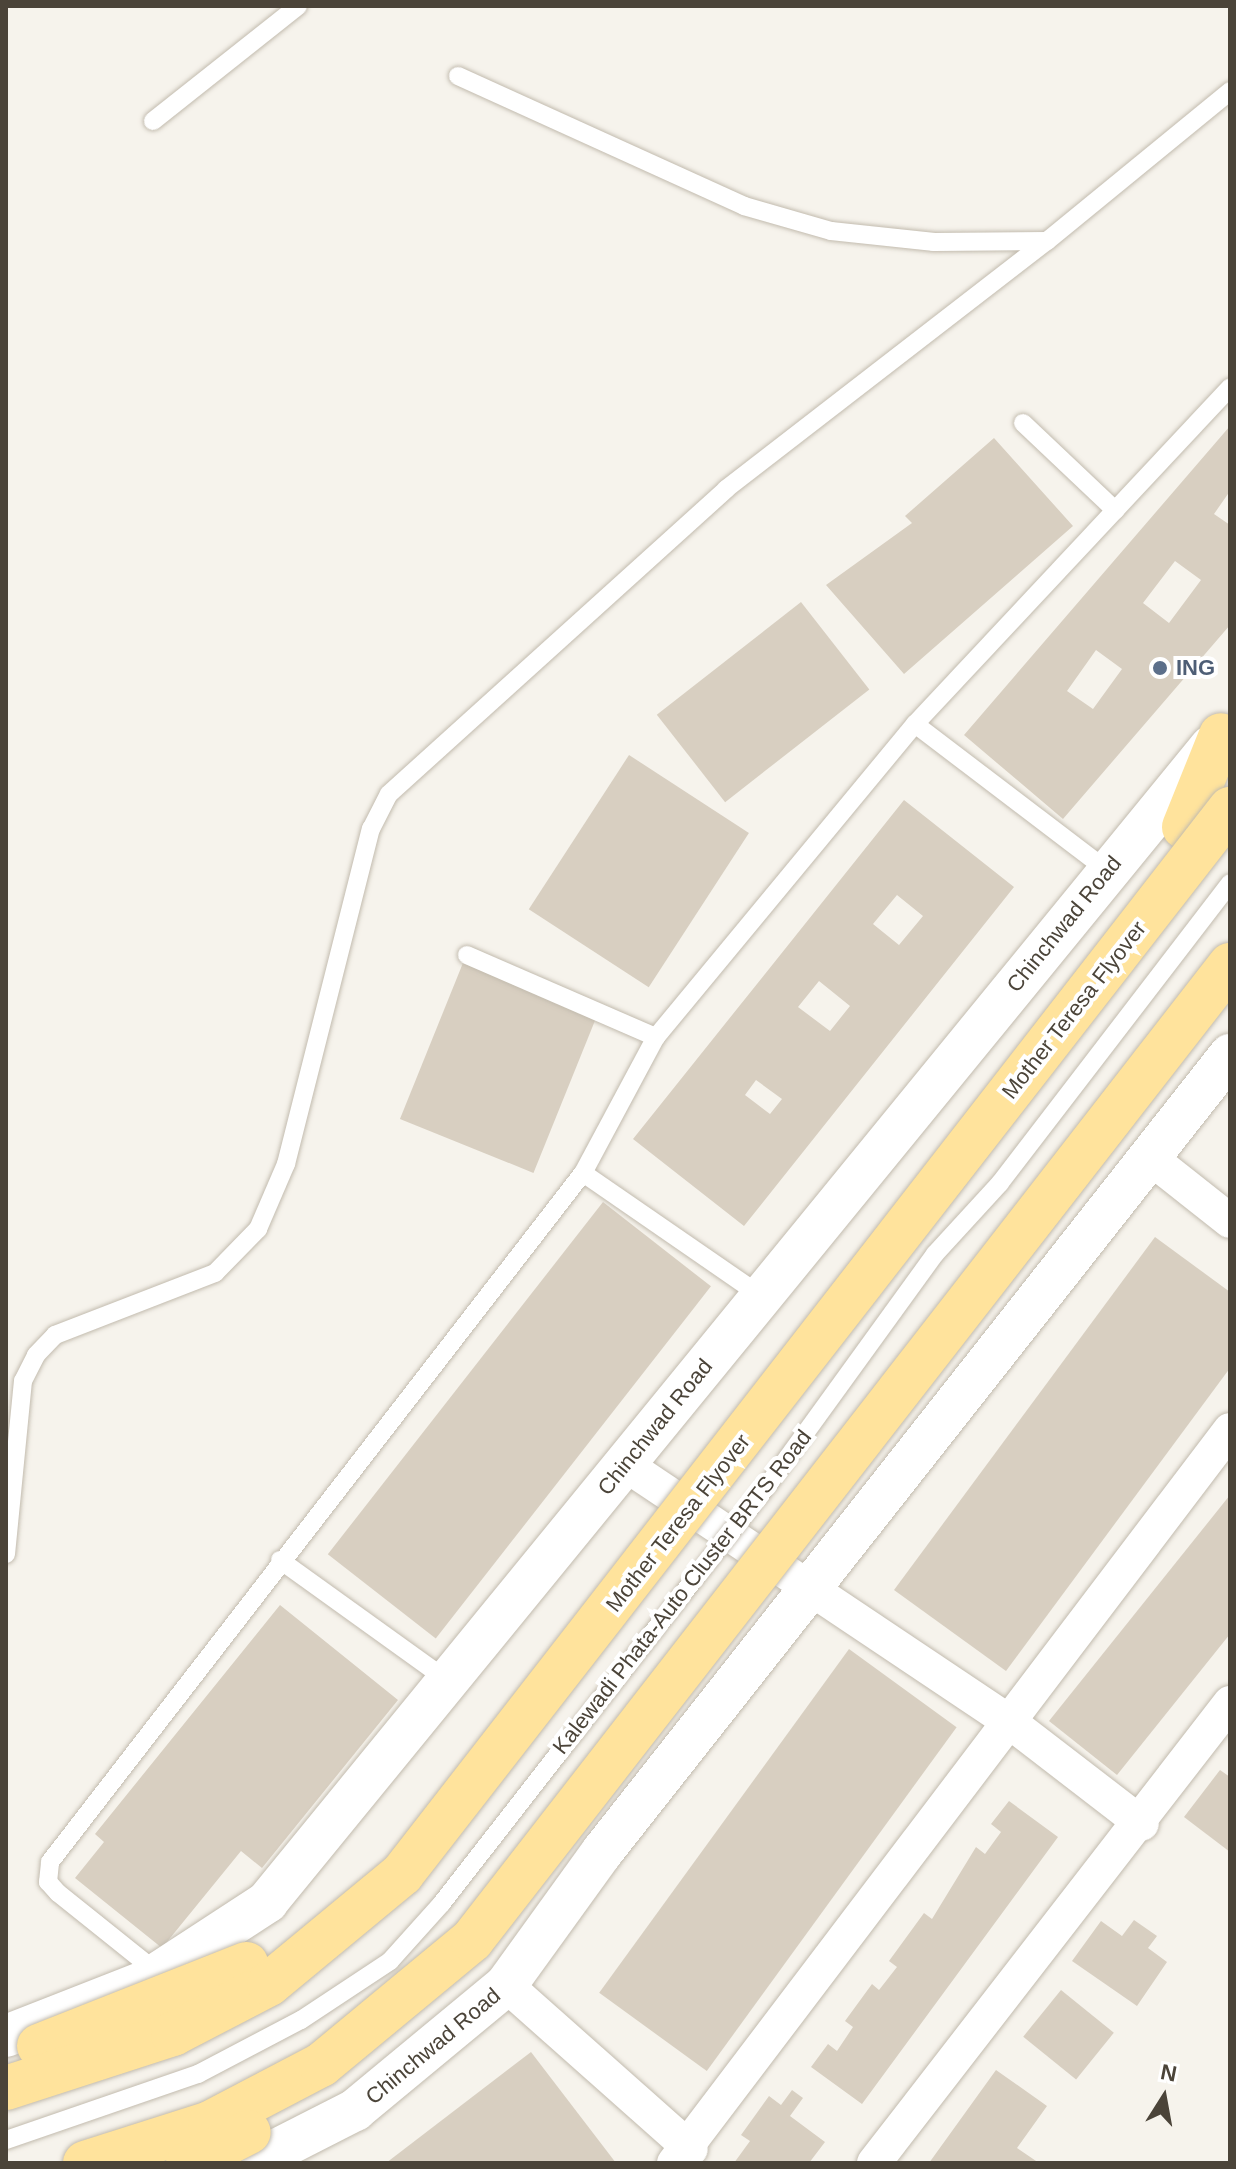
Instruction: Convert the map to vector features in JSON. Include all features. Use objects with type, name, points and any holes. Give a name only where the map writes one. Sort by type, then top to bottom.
[{"type":"main road","points":[[6,2056],[234,1973],[325,1908],[404,1836],[1184,827],[1226,729]]},
{"type":"main road","name":"Mother Teresa Flyover","points":[[6,2088],[173,2034],[269,1984],[402,1874],[1230,809]]},
{"type":"main road","points":[[85,2163],[210,2123],[321,2065],[472,1940],[1230,965]]},
{"type":"main road","points":[[188,2163],[297,2106],[409,2028],[520,1918],[1230,1002]]},
{"type":"street","name":"Chinchwad Road","points":[[6,2036],[158,1973],[267,1902],[451,1682],[761,1296],[1226,729]]},
{"type":"street","name":"Chinchwad Road","points":[[251,2163],[355,2110],[506,1985],[811,1587],[1230,1055]]},
{"type":"street","points":[[1149,1157],[1230,1221]]},
{"type":"street","points":[[506,1985],[683,2156],[1230,1430]]},
{"type":"street","points":[[626,1465],[1011,1723],[1142,1824]]},
{"type":"street","points":[[874,2163],[1142,1824],[1230,1703]]},
{"type":"lane","points":[[153,121],[298,6]]},
{"type":"lane","points":[[458,76],[744,206],[831,231],[934,242],[1047,241]]},
{"type":"lane","points":[[6,1554],[23,1381],[36,1355],[55,1335],[215,1273],[258,1229],[286,1164],[371,829],[389,794],[726,489],[1047,241],[1230,91]]},
{"type":"lane","points":[[158,1973],[58,1893],[48,1882],[50,1862],[280,1560],[583,1173],[656,1037],[915,724],[1230,387]]},
{"type":"lane","points":[[1023,423],[1115,510]]},
{"type":"lane","points":[[915,724],[1108,871]]},
{"type":"lane","name":"Kalewadi Phata-Auto Cluster BRTS Road","points":[[6,2140],[198,2074],[301,2020],[390,1961],[741,1519],[935,1254],[1000,1183],[1230,883]]},
{"type":"lane","points":[[467,955],[656,1037]]},
{"type":"lane","points":[[583,1173],[761,1296]]},
{"type":"lane","points":[[280,1560],[451,1682]]},
{"type":"building","points":[[1230,426],[1230,491],[1214,514],[1230,525],[1230,625],[1063,819],[964,735]],"holes":[[[1175,561],[1201,580],[1169,623],[1143,603]],[[1096,650],[1122,669],[1093,709],[1067,691]]]},
{"type":"building","points":[[994,438],[1073,526],[904,674],[826,585],[912,523],[905,516]]},
{"type":"building","points":[[801,602],[869,689],[725,802],[657,715]]},
{"type":"building","points":[[629,755],[749,833],[649,987],[529,909]]},
{"type":"building","points":[[904,800],[1014,887],[744,1226],[633,1139]],"holes":[[[897,895],[923,916],[899,945],[873,924]],[[819,981],[850,1006],[830,1031],[798,1007]],[[756,1080],[782,1099],[770,1114],[745,1095]]]},
{"type":"building","points":[[467,953],[601,1007],[533,1173],[400,1119]]},
{"type":"building","points":[[603,1202],[711,1286],[436,1639],[328,1554]]},
{"type":"building","points":[[1155,1237],[1230,1292],[1230,1368],[1006,1671],[894,1590]]},
{"type":"building","points":[[1230,1495],[1230,1634],[1117,1775],[1049,1721]]},
{"type":"building","points":[[280,1605],[398,1700],[262,1868],[241,1851],[162,1948],[75,1878],[104,1842],[95,1834]]},
{"type":"building","points":[[849,1649],[957,1727],[707,2071],[599,1993]]},
{"type":"building","points":[[1220,1770],[1230,1777],[1230,1852],[1184,1817]]},
{"type":"building","points":[[1009,1801],[1058,1837],[862,2104],[811,2067],[828,2044],[837,2051],[853,2027],[845,2021],[872,1984],[879,1990],[897,1967],[889,1961],[924,1913],[932,1919],[976,1847],[985,1854],[1001,1832],[991,1824]]},
{"type":"building","points":[[1134,1920],[1157,1936],[1148,1948],[1167,1962],[1137,2006],[1072,1961],[1101,1921],[1122,1936]]},
{"type":"building","points":[[1061,1990],[1114,2033],[1076,2079],[1023,2037]]},
{"type":"building","points":[[531,2052],[616,2163],[386,2163]]},
{"type":"building","points":[[996,2070],[1047,2106],[1017,2148],[1039,2163],[929,2163]]},
{"type":"building","points":[[792,2090],[803,2098],[790,2116],[825,2142],[809,2163],[734,2163],[750,2141],[741,2135],[769,2096],[781,2105]]},
{"type":"place","name":"ING","points":[[1160,668]]}]
